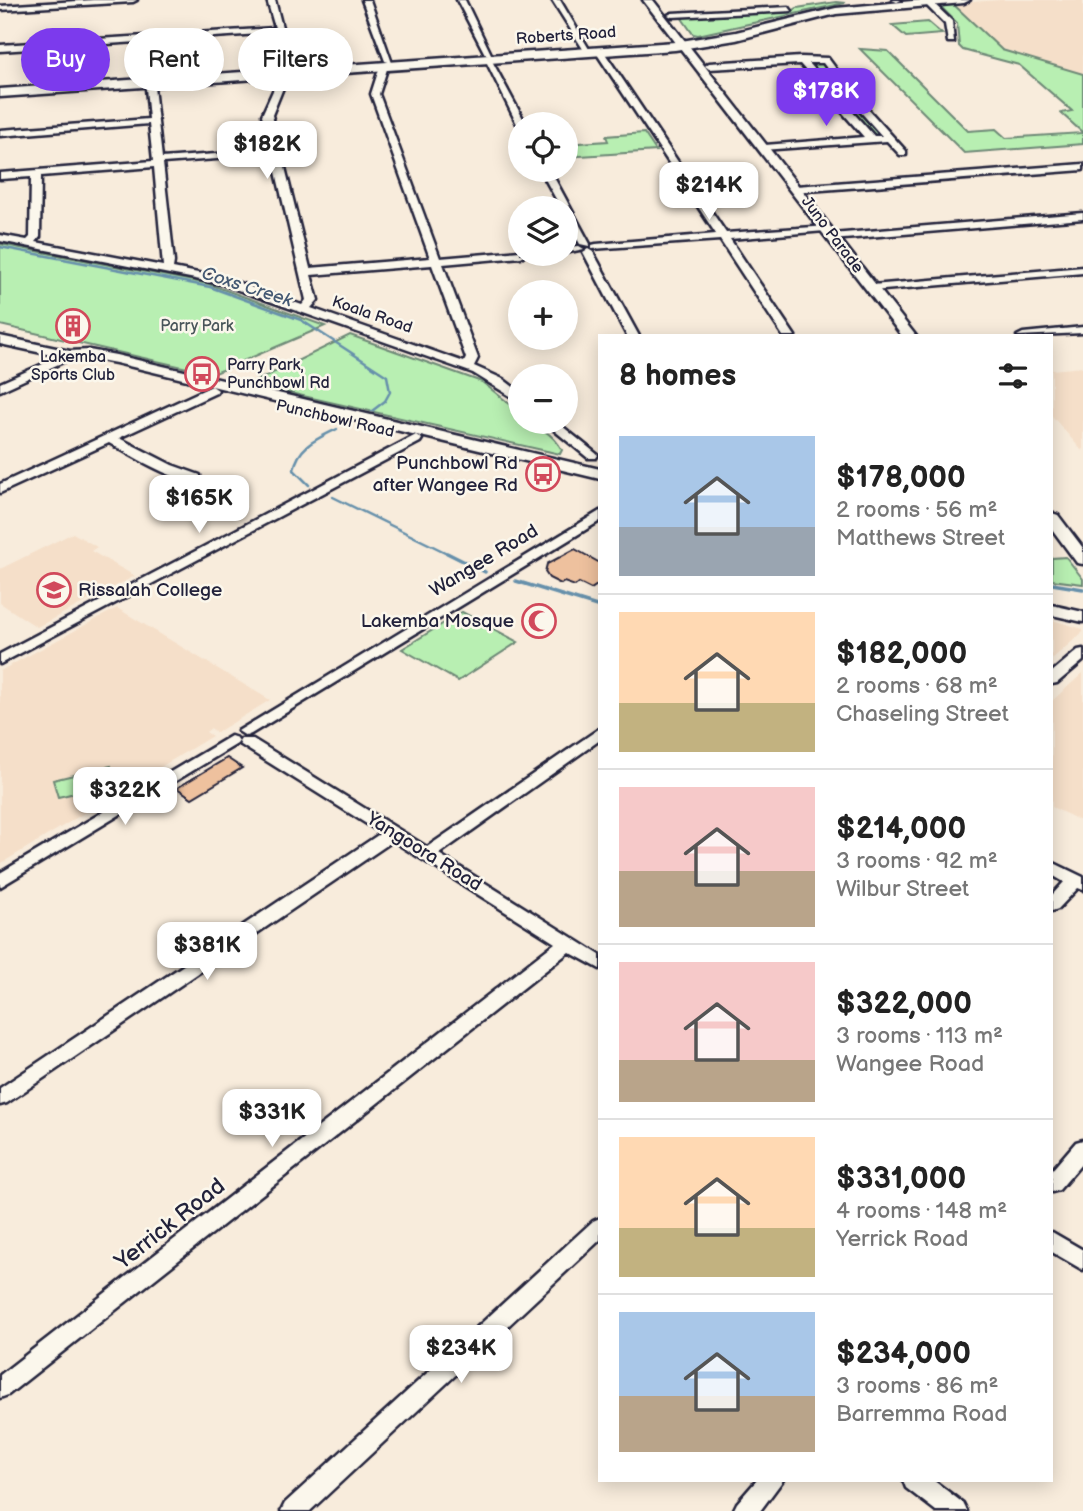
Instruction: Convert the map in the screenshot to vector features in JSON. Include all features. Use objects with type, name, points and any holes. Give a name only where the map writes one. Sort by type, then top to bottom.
[{"type":"highway","name":"Roberts Road","points":[[353,66],[684,40],[808,11],[897,0]]},
{"type":"highway","name":"Roberts Road","points":[[593,49],[736,36],[836,11],[926,1],[964,0]]},
{"type":"highway","name":"Roberts Road","points":[[0,91],[124,82]]},
{"type":"main road","name":"Juno Parade","points":[[648,0],[709,66],[729,102]]},
{"type":"main road","name":"Juno Parade","points":[[657,0],[672,15],[684,40],[729,102],[907,334]]},
{"type":"main road","name":"Punchbowl Road","points":[[0,340],[71,355],[89,354],[116,359],[598,474]]},
{"type":"main road","name":"Punchbowl Road","points":[[71,355],[80,360],[598,484]]},
{"type":"main road","points":[[1053,519],[1083,559]]},
{"type":"main road","points":[[1053,599],[1083,604]]},
{"type":"main road","points":[[1053,610],[1083,617]]},
{"type":"street","points":[[0,8],[133,0]]},
{"type":"street","points":[[271,0],[278,28]]},
{"type":"street","points":[[366,0],[387,64],[375,94],[472,358],[467,368]]},
{"type":"street","points":[[461,0],[516,112]]},
{"type":"street","points":[[556,0],[593,49],[788,334]]},
{"type":"street","points":[[926,1],[950,23],[951,40]]},
{"type":"street","points":[[672,15],[789,9]]},
{"type":"street","points":[[0,48],[238,33]]},
{"type":"street","points":[[801,60],[872,139]]},
{"type":"street","points":[[709,66],[825,61],[903,153]]},
{"type":"street","points":[[150,91],[169,262],[167,270]]},
{"type":"street","points":[[277,91],[267,113],[312,300],[304,310]]},
{"type":"street","points":[[0,133],[153,121]]},
{"type":"street","points":[[765,148],[889,138]]},
{"type":"street","points":[[0,176],[276,152]]},
{"type":"street","points":[[796,190],[1083,167]]},
{"type":"street","points":[[29,244],[35,237],[36,173]]},
{"type":"street","points":[[551,182],[632,334]]},
{"type":"street","points":[[578,249],[723,237],[829,233],[1083,216]]},
{"type":"street","name":"Koala Road","points":[[0,238],[224,281],[467,368],[491,378],[508,390]]},
{"type":"street","points":[[305,272],[508,255]]},
{"type":"street","points":[[872,288],[1083,270]]},
{"type":"street","points":[[1043,334],[1083,330]]},
{"type":"street","points":[[0,387],[71,355]]},
{"type":"street","points":[[0,489],[212,390]]},
{"type":"street","points":[[565,434],[592,455]]},
{"type":"street","points":[[111,439],[167,468],[195,478]]},
{"type":"street","points":[[0,660],[416,439]]},
{"type":"street","name":"Wangee Road","points":[[0,881],[241,738],[598,516]]},
{"type":"street","points":[[1053,679],[1083,653]]},
{"type":"street","points":[[428,855],[598,734]]},
{"type":"street","name":"Yangoora Road","points":[[241,738],[598,962]]},
{"type":"street","points":[[0,1098],[393,833]]},
{"type":"street","points":[[1053,868],[1080,882],[1053,904]]},
{"type":"street","name":"Yerrick Road","points":[[0,1388],[568,943]]},
{"type":"street","points":[[1053,1183],[1083,1148]]},
{"type":"street","points":[[293,1511],[598,1229]]},
{"type":"street","points":[[1053,1242],[1083,1261]]},
{"type":"street","points":[[745,1511],[770,1482]]},
{"type":"street","points":[[917,1482],[955,1511]]},
{"type":"shaded area","points":[[1000,0],[1083,0],[1083,75],[1000,48],[946,4]]},
{"type":"shaded area","points":[[1083,367],[1083,452],[1053,417],[1053,370]]},
{"type":"shaded area","name":"Rissalah College","points":[[73,533],[97,547],[91,551],[135,576],[37,627],[0,603],[0,569]]},
{"type":"shaded area","points":[[117,608],[270,700],[216,733],[211,728],[206,732],[212,736],[0,864],[0,671]]},
{"type":"shaded area","points":[[1053,620],[1083,629],[1083,632],[1053,658]]},
{"type":"shaded area","points":[[1083,673],[1083,822],[1053,807],[1053,700]]},
{"type":"green space","points":[[836,2],[845,3],[698,35],[693,34],[681,17],[792,11]]},
{"type":"green space","points":[[953,4],[1002,50],[1083,74],[1083,133],[1061,113],[1072,111],[1019,65],[963,50],[959,46],[957,23],[939,5]]},
{"type":"green space","points":[[928,22],[942,34],[906,37],[892,25]]},
{"type":"green space","points":[[860,49],[888,51],[968,131],[996,129],[1006,138],[1083,133],[1083,144],[964,153]]},
{"type":"green space","points":[[806,61],[821,61],[882,136],[872,136]]},
{"type":"green space","points":[[644,133],[656,151],[578,156],[578,143],[608,141],[606,136]]},
{"type":"green space","name":"Parry Park","points":[[0,244],[209,284],[325,326],[213,374],[0,325]]},
{"type":"green space","name":"Parry Park","points":[[350,335],[482,382],[508,403],[508,434],[548,434],[562,450],[560,454],[250,384]]},
{"type":"green space","points":[[1066,557],[1083,579],[1083,584],[1053,580],[1053,558]]},
{"type":"green space","points":[[462,612],[518,642],[458,681],[402,649]]},
{"type":"green space","points":[[111,766],[117,783],[58,797],[53,780]]},
{"type":"building","points":[[575,549],[598,562],[598,584],[591,589],[579,583],[575,586],[564,582],[561,584],[549,578],[545,572],[547,564]]},
{"type":"building","points":[[227,758],[242,768],[192,798],[177,788]]},
{"type":"waterway","name":"Coxs Creek","points":[[0,247],[210,287],[301,320],[387,376],[390,392],[385,401],[372,411]]},
{"type":"waterway","name":"Coxs Creek","points":[[309,485],[294,470],[296,462],[310,444],[337,429]]},
{"type":"waterway","name":"Coxs Creek","points":[[333,497],[451,555]]},
{"type":"waterway","name":"Coxs Creek","points":[[447,553],[451,555]]},
{"type":"waterway","name":"Coxs Creek","points":[[451,555],[485,572]]},
{"type":"waterway","name":"Coxs Creek","points":[[516,581],[598,606]]},
{"type":"waterway","name":"Coxs Creek","points":[[1053,584],[1083,589]]},
{"type":"place","name":"Lakemba Sports Club","points":[[73,326]]},
{"type":"place","name":"Parry Park, Punchbowl Rd","points":[[202,374]]},
{"type":"place","name":"Punchbowl Rd after Wangee Rd","points":[[543,474]]},
{"type":"place","name":"Rissalah College","points":[[54,590]]},
{"type":"place","name":"Lakemba Mosque","points":[[539,621]]}]
